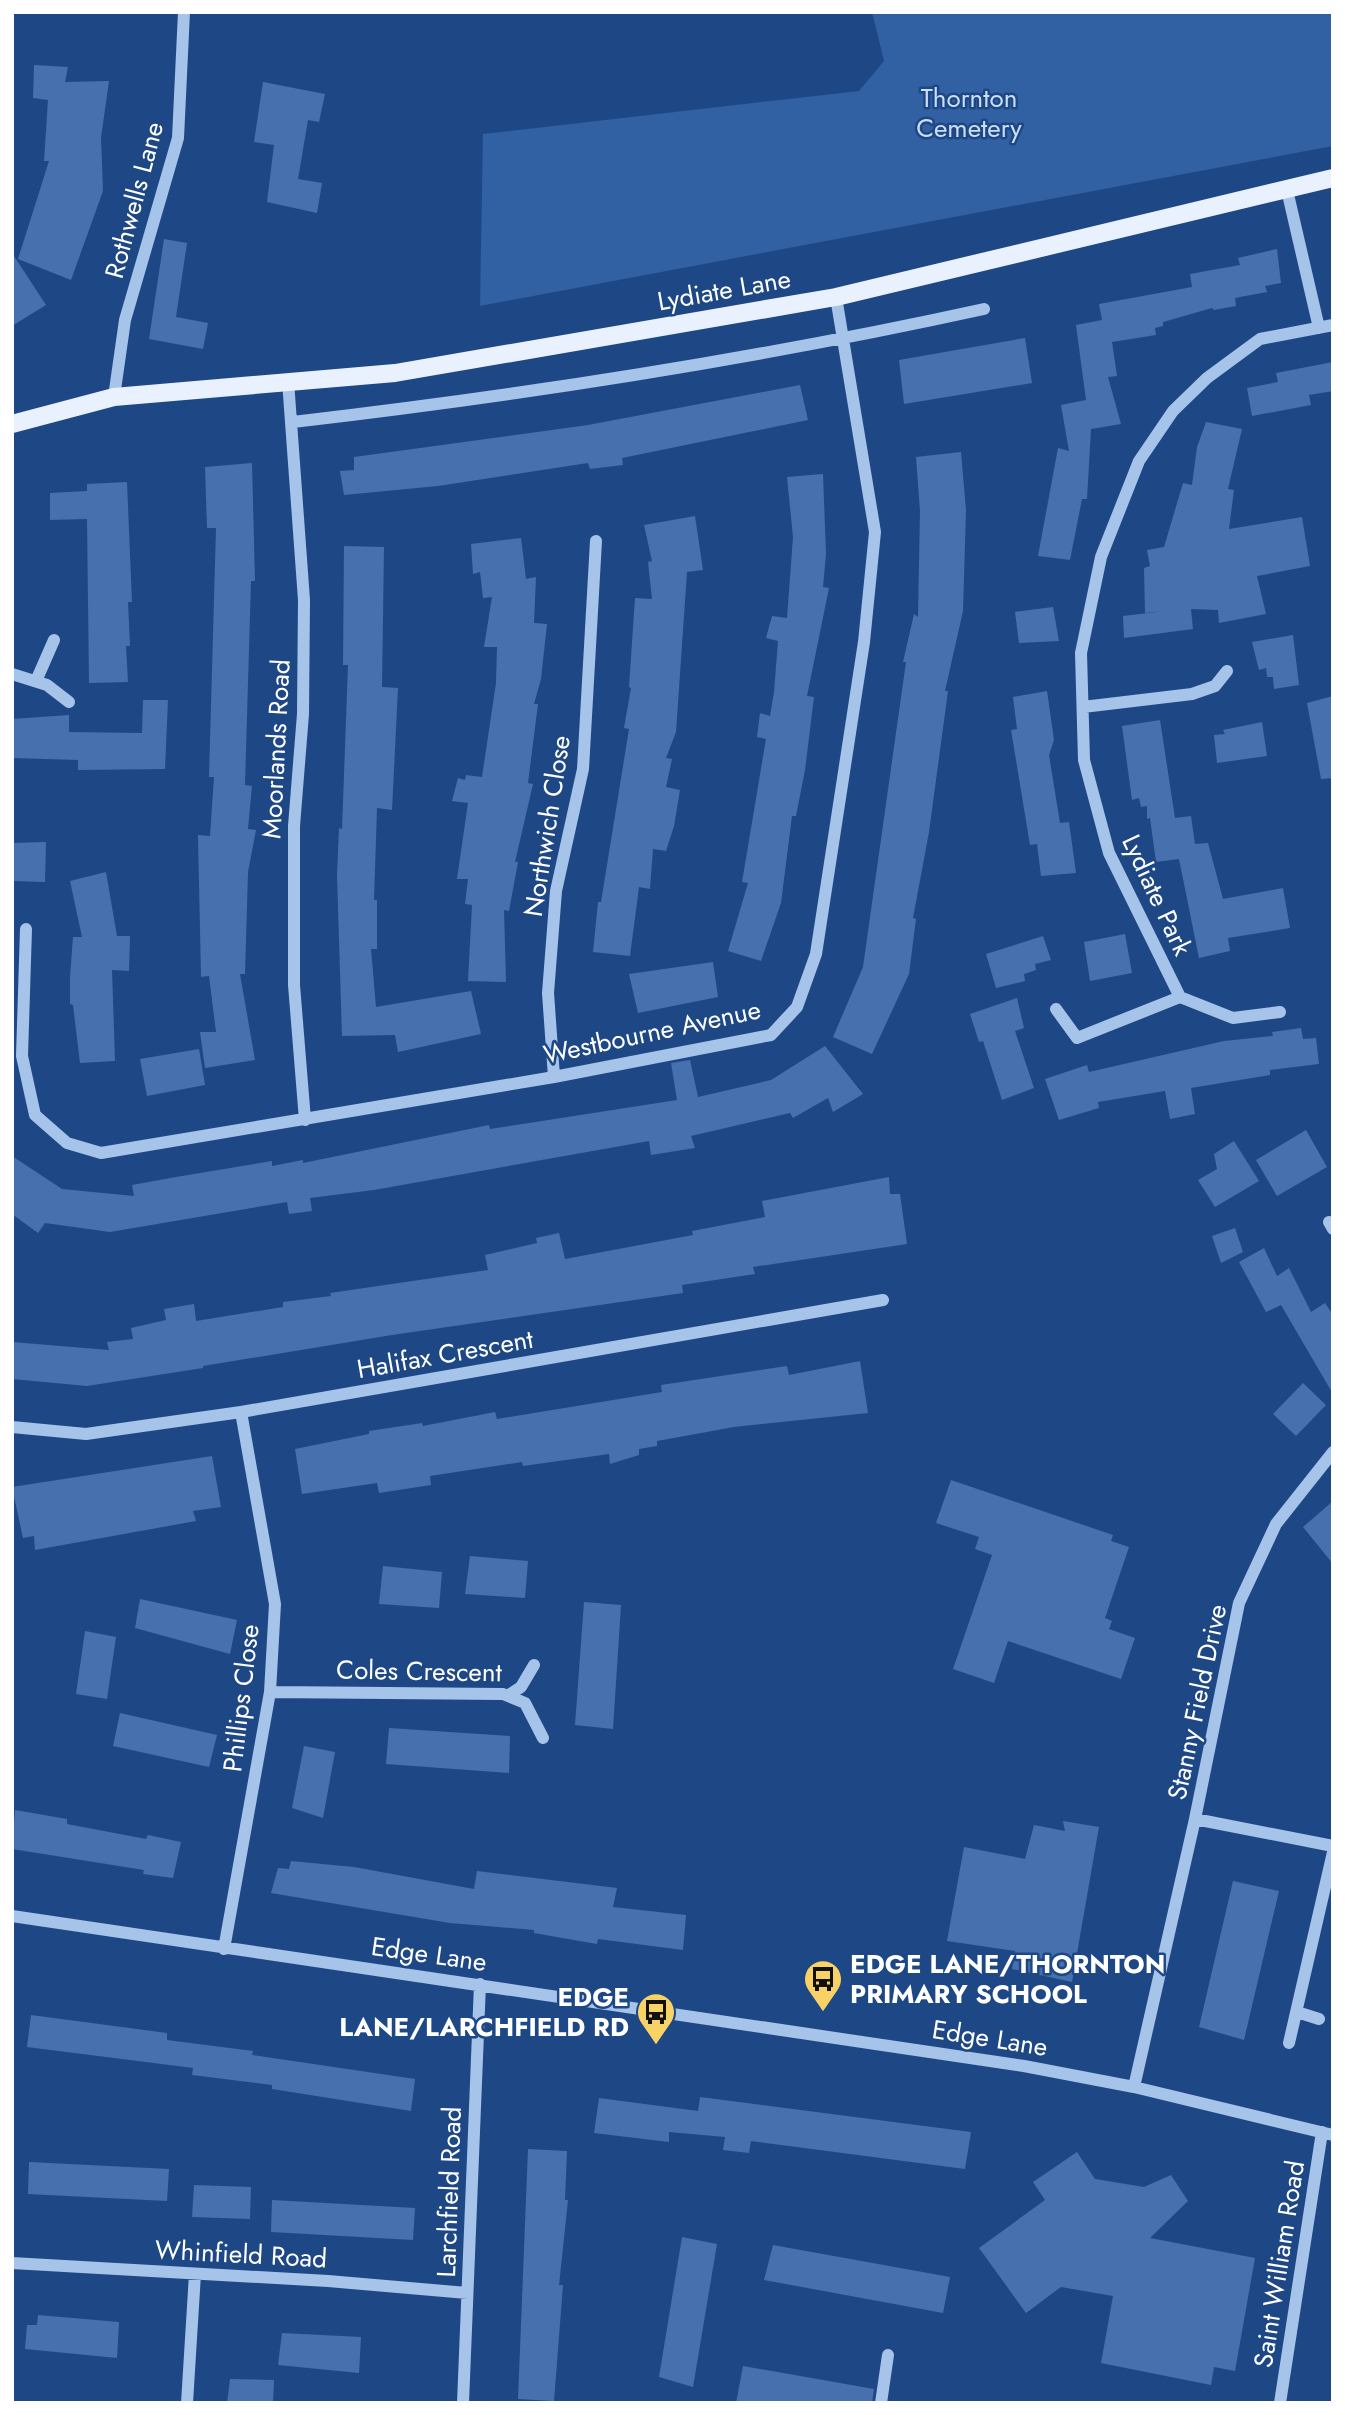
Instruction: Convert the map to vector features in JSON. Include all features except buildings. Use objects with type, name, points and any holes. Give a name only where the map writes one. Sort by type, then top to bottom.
[{"type":"main road","name":"Lydiate Lane","points":[[12,424],[114,397],[395,373],[836,297],[1333,178]]},
{"type":"street","name":"Rothwells Lane","points":[[114,397],[125,320],[178,138],[184,12]]},
{"type":"street","points":[[1287,190],[1319,328]]},
{"type":"street","name":"Westbourne Avenue","points":[[26,929],[19,970],[22,1056],[36,1115],[67,1143],[101,1153],[554,1077],[771,1035],[797,1007],[817,954],[864,642],[876,532],[836,297]]},
{"type":"street","points":[[293,422],[461,402],[845,340],[984,309]]},
{"type":"street","name":"Lydiate Park","points":[[1056,1009],[1077,1038],[1180,997],[1109,853],[1084,760],[1081,653],[1101,557],[1139,461],[1173,411],[1207,378],[1260,339],[1333,325]]},
{"type":"street","name":"Moorlands Road","points":[[288,381],[304,600],[303,714],[294,826],[294,985],[304,1120]]},
{"type":"street","name":"Northwich Close","points":[[554,1077],[548,993],[556,891],[583,769],[596,541]]},
{"type":"street","points":[[36,681],[54,640]]},
{"type":"street","points":[[1083,707],[1192,694],[1215,685],[1227,671]]},
{"type":"street","points":[[12,674],[47,685],[69,702]]},
{"type":"street","points":[[1180,997],[1233,1018],[1280,1012]]},
{"type":"street","name":"Halifax Crescent","points":[[12,1427],[86,1434],[241,1412],[884,1300]]},
{"type":"street","name":"Phillips Close","points":[[224,1949],[270,1692],[275,1604],[241,1412]]},
{"type":"street","name":"Stanny Field Drive","points":[[1134,2087],[1195,1819],[1239,1603],[1276,1524],[1333,1452]]},
{"type":"street","points":[[509,1695],[521,1687],[534,1665]]},
{"type":"street","name":"Coles Crescent","points":[[270,1692],[509,1695],[525,1703],[543,1738]]},
{"type":"street","points":[[1195,1819],[1333,1846]]},
{"type":"street","points":[[1289,2043],[1333,1852]]},
{"type":"street","name":"Edge Lane","points":[[12,1916],[1024,2066],[1134,2087],[1328,2134]]},
{"type":"street","name":"Larchfield Road","points":[[463,2403],[480,1984]]},
{"type":"street","points":[[1297,2012],[1319,2019]]},
{"type":"street","name":"Saint William Road","points":[[1280,2403],[1328,2134]]},
{"type":"street","name":"Whinfield Road","points":[[12,2263],[328,2281],[467,2293]]},
{"type":"street","points":[[187,2403],[195,2274]]},
{"type":"street","points":[[881,2403],[888,2355]]},
{"type":"green space","name":"Thornton Cemetery","points":[[872,12],[1333,12],[1333,146],[480,306],[483,134],[859,91],[884,61]]},
{"type":"place","name":"EDGE LANE/THORNTON PRIMARY SCHOOL","points":[[823,2013]]},
{"type":"place","name":"EDGE LANE/LARCHFIELD RD","points":[[656,2046]]}]
